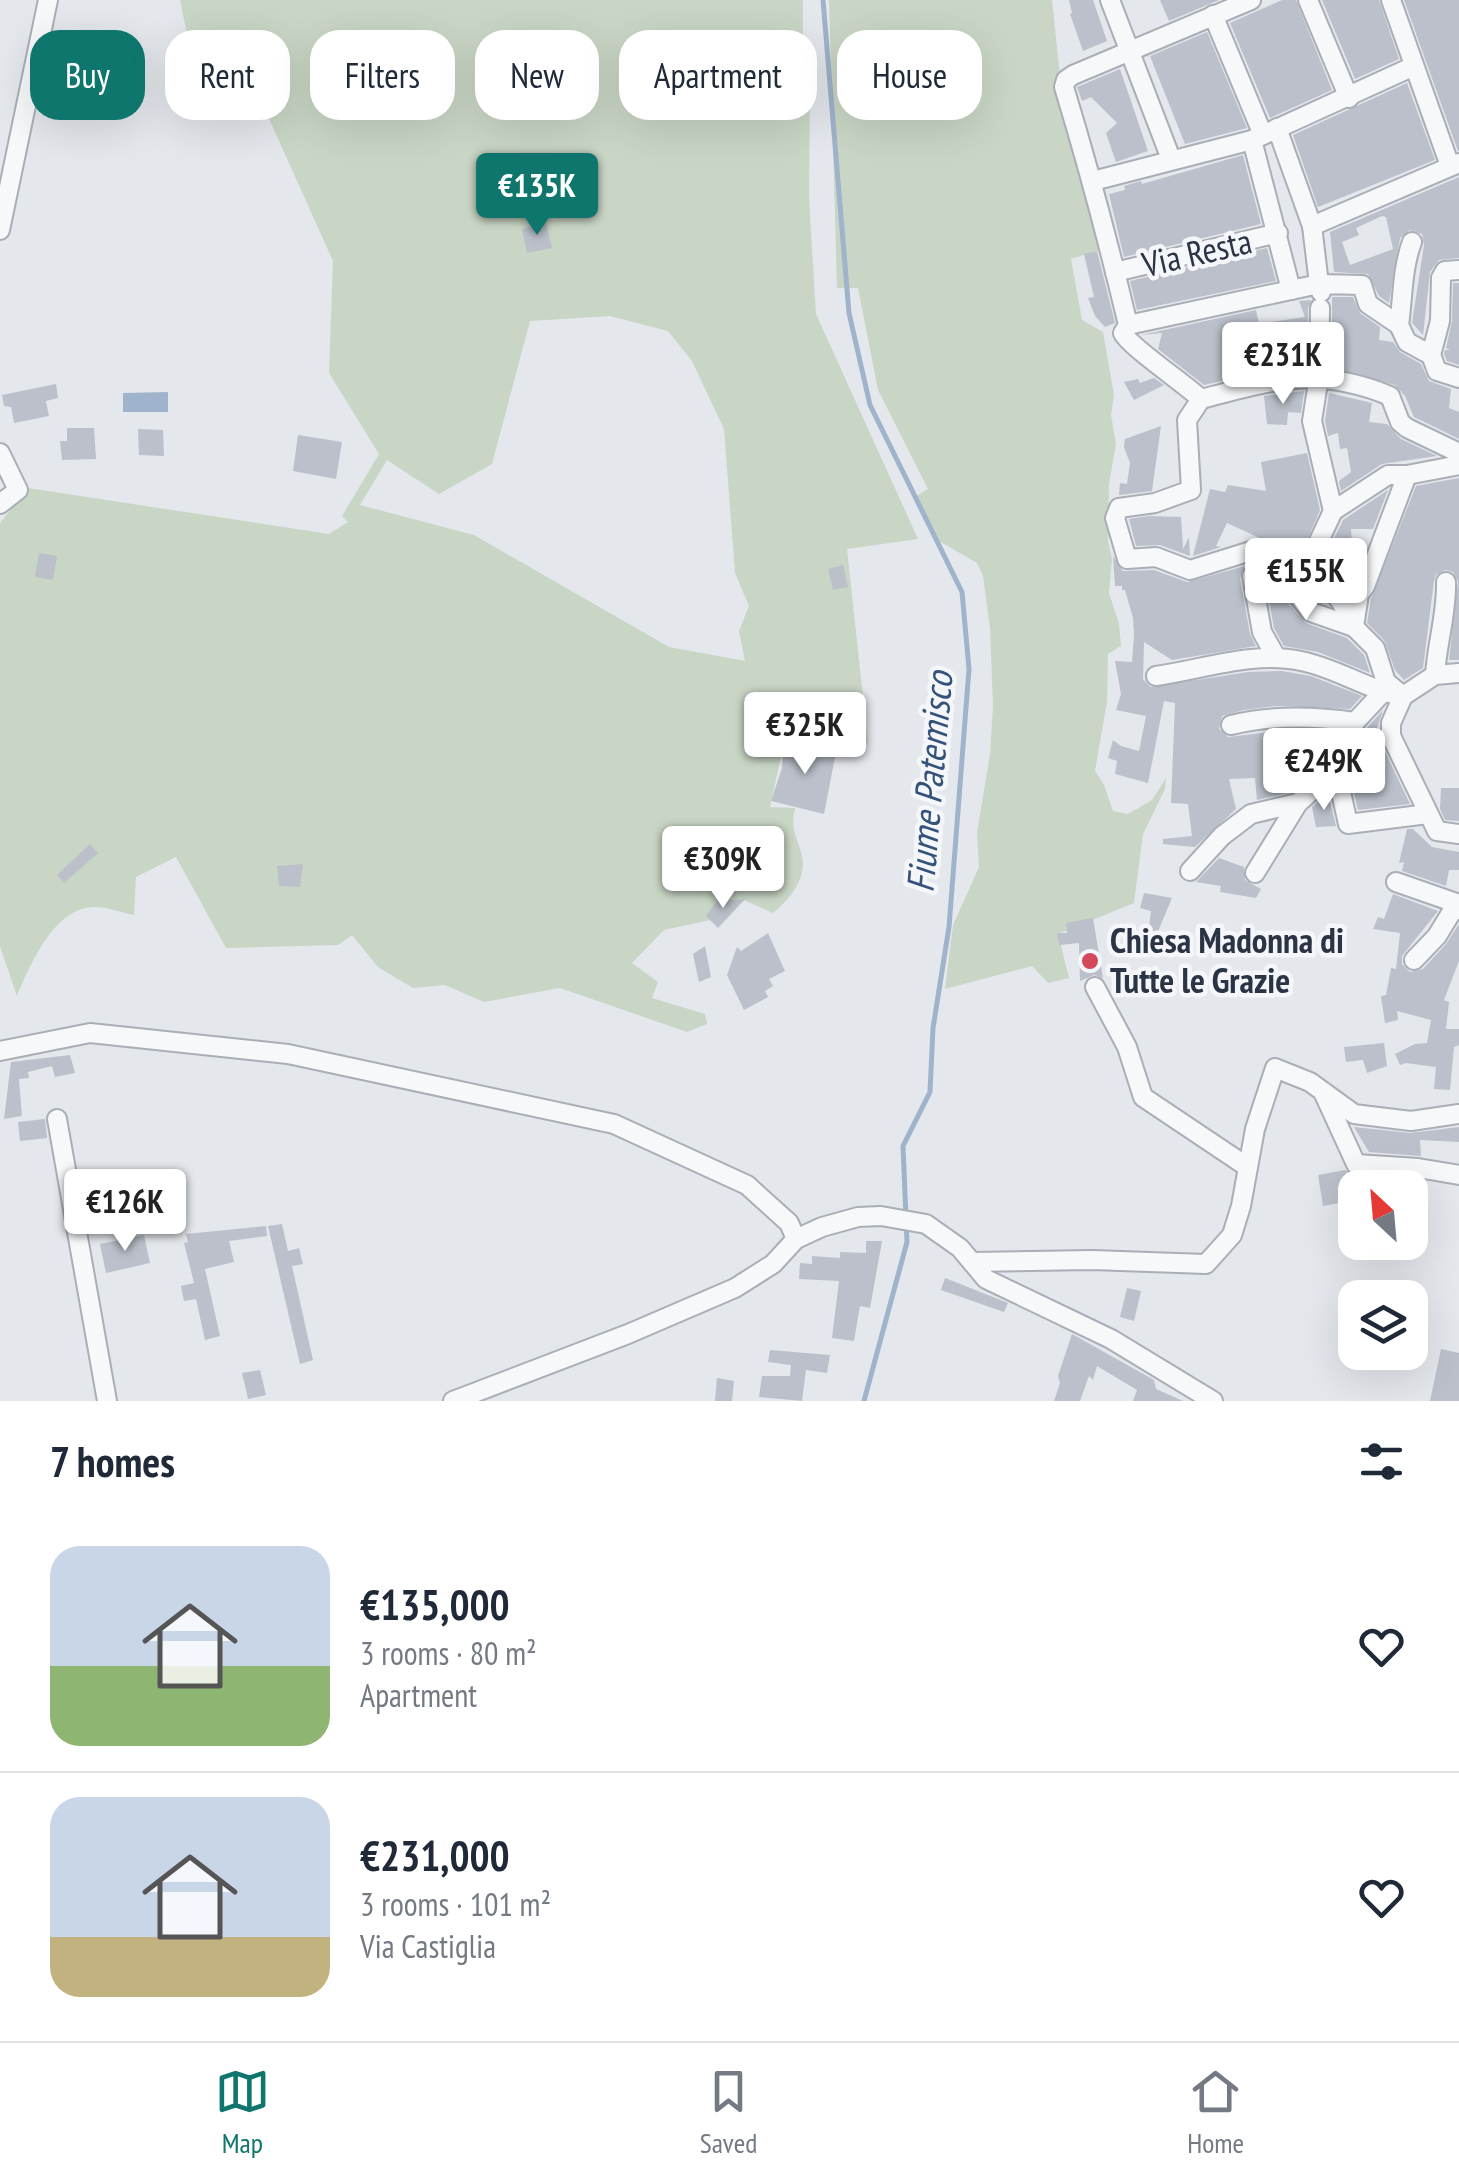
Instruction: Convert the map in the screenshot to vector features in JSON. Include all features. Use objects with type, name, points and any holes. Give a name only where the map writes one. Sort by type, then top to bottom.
[{"type":"street","points":[[0,230],[48,0]]},
{"type":"street","points":[[1110,0],[1171,159]]},
{"type":"street","points":[[1128,325],[1064,88],[1066,80],[1251,0]]},
{"type":"street","points":[[1308,0],[1348,98]]},
{"type":"street","points":[[1312,226],[1454,164],[1392,0]]},
{"type":"street","points":[[1213,15],[1264,134],[1312,226],[1320,306],[1319,376],[1312,421],[1333,512]]},
{"type":"street","points":[[1092,181],[1264,134],[1414,66]]},
{"type":"street","points":[[1264,134],[1278,234],[1291,290]]},
{"type":"street","name":"Via Resta","points":[[1115,272],[1278,234]]},
{"type":"street","points":[[1399,325],[1404,266],[1412,242]]},
{"type":"street","points":[[1452,270],[1441,278],[1440,321],[1431,355],[1437,372],[1459,378]]},
{"type":"street","points":[[1202,399],[1127,342],[1122,333],[1128,325],[1319,284],[1362,286],[1368,304],[1399,325],[1407,342],[1431,355]]},
{"type":"street","points":[[1403,696],[1386,682],[1375,648],[1354,627],[1341,602],[1312,565],[1254,550],[1190,570],[1156,558],[1127,559],[1115,518],[1119,508],[1156,503],[1191,490],[1187,420],[1202,399],[1252,386],[1319,376],[1366,386],[1390,396],[1400,422],[1407,428],[1459,453]]},
{"type":"street","points":[[0,453],[18,490],[0,504]]},
{"type":"street","points":[[1312,565],[1333,512],[1382,478],[1459,465]]},
{"type":"street","points":[[1354,627],[1359,594],[1408,475]]},
{"type":"street","points":[[1252,576],[1262,632],[1276,657]]},
{"type":"street","points":[[1435,675],[1450,578]]},
{"type":"street","points":[[1294,590],[1311,612],[1354,627]]},
{"type":"street","points":[[1156,676],[1276,657],[1324,667],[1383,692],[1403,696]]},
{"type":"street","points":[[1459,673],[1435,675],[1403,696],[1390,736],[1437,831],[1459,834]]},
{"type":"street","points":[[1255,873],[1298,803],[1336,769],[1355,722],[1383,692]]},
{"type":"street","points":[[1232,724],[1256,719],[1355,722]]},
{"type":"street","points":[[1336,769],[1348,824],[1428,814]]},
{"type":"street","points":[[1190,870],[1222,836],[1252,814],[1298,803]]},
{"type":"street","points":[[1396,882],[1459,906],[1414,960]]},
{"type":"street","points":[[1095,987],[1127,1047],[1142,1098],[1246,1166]]},
{"type":"street","points":[[0,1051],[90,1033],[288,1054],[614,1124],[747,1185],[789,1223],[796,1238]]},
{"type":"street","points":[[972,1262],[1092,1260],[1206,1264],[1232,1235],[1241,1206],[1246,1166],[1276,1068],[1310,1082],[1354,1114],[1411,1121],[1459,1114]]},
{"type":"street","points":[[1323,1092],[1356,1164],[1459,1175]]},
{"type":"street","points":[[57,1119],[107,1401]]},
{"type":"street","points":[[453,1401],[735,1288],[773,1264],[796,1238],[840,1222],[881,1216],[926,1224],[960,1248],[986,1279],[1110,1339],[1213,1401]]},
{"type":"green space","points":[[180,0],[803,0],[803,30],[619,30],[619,120],[810,120],[809,199],[816,314],[918,539],[847,549],[868,743],[837,752],[784,743],[770,807],[795,808],[794,828],[803,865],[795,888],[773,913],[742,899],[717,901],[710,920],[664,930],[632,963],[658,982],[652,998],[705,1014],[707,1024],[687,1032],[560,988],[484,1002],[445,985],[413,988],[378,967],[352,935],[338,945],[226,948],[176,857],[136,877],[134,915],[105,908],[81,909],[56,926],[17,996],[0,946],[0,523],[28,488],[329,534],[348,522],[342,516],[379,454],[329,373],[333,261],[270,120],[290,120],[290,30],[186,30]],"holes":[[[610,316],[668,331],[692,361],[724,429],[735,573],[749,606],[739,631],[745,661],[669,647],[474,535],[360,505],[387,460],[439,494],[492,464],[530,321]]]},
{"type":"green space","points":[[829,0],[1052,0],[1062,95],[1103,249],[1071,259],[1082,320],[1103,332],[1114,395],[1111,415],[1116,444],[1109,484],[1109,593],[1119,623],[1121,646],[1108,654],[1107,702],[1095,771],[1113,811],[1128,814],[1152,800],[1166,778],[1165,789],[1143,834],[1134,903],[1058,934],[1069,978],[1048,983],[1032,966],[945,989],[953,925],[979,867],[977,833],[990,754],[990,628],[983,576],[977,563],[939,541],[913,498],[928,489],[878,390],[858,288],[837,288]]},
{"type":"water","points":[[168,392],[168,412],[123,412],[123,393]]},
{"type":"building","points":[[1069,0],[1093,0],[1107,41],[1083,51]]},
{"type":"building","points":[[1160,0],[1219,0],[1169,21]]},
{"type":"building","points":[[1282,0],[1296,0],[1332,90],[1270,118],[1230,23]]},
{"type":"building","points":[[1322,0],[1379,0],[1399,59],[1355,79]]},
{"type":"building","points":[[1404,0],[1459,0],[1459,151],[1458,151]]},
{"type":"building","points":[[1207,32],[1247,128],[1185,144],[1150,56]]},
{"type":"building","points":[[1120,69],[1148,151],[1116,162],[1106,133],[1117,123],[1091,97],[1082,101],[1077,87]]},
{"type":"building","points":[[1407,83],[1435,160],[1318,207],[1293,135]]},
{"type":"building","points":[[1243,155],[1261,224],[1124,257],[1109,194],[1141,181],[1142,184]]},
{"type":"building","points":[[1459,177],[1459,258],[1439,260],[1430,272],[1423,335],[1412,323],[1424,245],[1422,234],[1410,230],[1400,238],[1389,303],[1379,296],[1368,274],[1334,272],[1330,232]],"holes":[[[1386,217],[1393,249],[1350,265],[1342,242],[1359,235],[1356,228]]]},
{"type":"building","points":[[546,223],[552,248],[527,253],[522,229]]},
{"type":"building","points":[[1267,248],[1276,281],[1137,310],[1130,281]]},
{"type":"building","points":[[1097,251],[1115,323],[1105,327],[1095,316],[1088,298],[1094,297],[1084,254]]},
{"type":"building","points":[[1453,283],[1459,283],[1459,365],[1447,361],[1444,354],[1450,350],[1446,348],[1452,321]]},
{"type":"building","points":[[1332,297],[1353,297],[1360,313],[1380,327],[1379,340],[1393,342],[1400,352],[1421,364],[1429,381],[1451,389],[1449,408],[1459,412],[1459,439],[1414,417],[1395,385],[1332,368]]},
{"type":"building","points":[[1311,300],[1307,366],[1204,385],[1158,349],[1162,333],[1141,335],[1256,310],[1259,324],[1305,317],[1299,301]]},
{"type":"building","points":[[1154,378],[1164,385],[1134,400],[1124,382],[1138,379],[1140,383]]},
{"type":"building","points":[[56,384],[58,398],[46,401],[49,416],[14,423],[11,407],[4,406],[2,395]]},
{"type":"building","points":[[1304,391],[1301,413],[1288,412],[1287,425],[1267,424],[1264,396]]},
{"type":"building","points":[[1329,393],[1372,403],[1369,422],[1387,424],[1401,439],[1437,456],[1382,464],[1341,491],[1339,481],[1351,472],[1347,448],[1340,449],[1338,433],[1328,436],[1325,421]]},
{"type":"building","points":[[1161,426],[1152,491],[1119,495],[1120,483],[1127,484],[1130,463],[1125,439]]},
{"type":"building","points":[[67,428],[94,428],[96,459],[62,460],[60,441],[67,441]]},
{"type":"building","points":[[138,429],[163,430],[164,456],[139,455]]},
{"type":"building","points":[[298,435],[342,442],[336,479],[293,471]]},
{"type":"building","points":[[1307,453],[1320,510],[1303,550],[1264,540],[1227,523],[1216,546],[1221,547],[1193,556],[1210,489],[1225,492],[1228,485],[1266,491],[1261,462]]},
{"type":"building","points":[[1459,478],[1459,660],[1449,660],[1458,581],[1453,572],[1445,570],[1434,581],[1423,668],[1404,680],[1395,670],[1384,640],[1367,623],[1371,599],[1416,486]]},
{"type":"building","points":[[1388,490],[1373,529],[1351,529],[1353,552],[1362,559],[1347,590],[1326,562],[1330,547],[1343,520]]},
{"type":"building","points":[[1181,517],[1183,549],[1189,537],[1190,556],[1160,545],[1136,546],[1129,519]]},
{"type":"building","points":[[39,553],[57,556],[53,580],[35,577]]},
{"type":"building","points":[[1113,556],[1123,571],[1154,570],[1187,582],[1245,566],[1240,578],[1250,634],[1256,646],[1172,660],[1144,642],[1143,679],[1151,687],[1248,672],[1282,671],[1311,676],[1362,696],[1350,709],[1277,706],[1222,716],[1219,729],[1228,737],[1278,731],[1337,732],[1326,762],[1292,792],[1257,800],[1255,778],[1229,779],[1236,809],[1195,847],[1163,844],[1163,839],[1192,836],[1188,804],[1171,803],[1175,703],[1164,701],[1148,783],[1115,774],[1117,761],[1108,758],[1113,740],[1139,751],[1146,716],[1116,710],[1121,694],[1115,661],[1132,662],[1134,635],[1125,590],[1115,586]],"holes":[[[1313,737],[1311,760],[1283,763],[1283,738]]]},
{"type":"building","points":[[1254,563],[1305,576],[1327,604],[1318,601],[1298,579],[1283,586],[1284,599],[1306,623],[1347,638],[1364,655],[1370,673],[1318,652],[1284,646],[1274,628],[1264,573]]},
{"type":"building","points":[[843,565],[848,587],[833,590],[828,569]]},
{"type":"building","points":[[1383,710],[1376,732],[1410,804],[1358,810],[1349,770],[1366,729]]},
{"type":"building","points":[[799,740],[811,741],[810,749],[836,752],[824,814],[771,801],[782,768],[784,742],[798,744]]},
{"type":"building","points":[[1441,788],[1459,788],[1459,821],[1445,820],[1440,809]]},
{"type":"building","points":[[1328,793],[1336,826],[1316,827],[1312,807]]},
{"type":"building","points":[[1407,829],[1413,829],[1432,847],[1459,852],[1459,870],[1449,870],[1446,886],[1402,871],[1404,862],[1399,863]]},
{"type":"building","points":[[90,844],[98,853],[64,883],[57,875]]},
{"type":"building","points":[[1219,858],[1244,867],[1245,880],[1261,889],[1256,898],[1220,892],[1221,886],[1196,882]]},
{"type":"building","points":[[303,864],[300,887],[279,886],[277,866]]},
{"type":"building","points":[[1144,893],[1172,898],[1149,953],[1146,952],[1151,911],[1140,908]]},
{"type":"building","points":[[1393,894],[1438,911],[1402,956],[1402,964],[1410,972],[1423,969],[1459,924],[1459,961],[1444,1000],[1449,1002],[1446,1029],[1459,1029],[1450,1090],[1434,1089],[1436,1067],[1400,1065],[1395,1054],[1427,1043],[1431,1020],[1397,1011],[1398,1020],[1385,1023],[1381,996],[1386,995],[1391,968],[1396,969],[1400,933],[1373,929],[1378,917],[1384,919]]},
{"type":"building","points":[[745,899],[718,928],[706,916],[717,901]]},
{"type":"building","points":[[1093,918],[1103,978],[1094,975],[1080,981],[1079,943],[1059,945],[1057,933],[1067,933],[1066,923]]},
{"type":"building","points":[[768,933],[785,971],[769,979],[773,986],[765,991],[768,997],[744,1010],[727,975],[737,947],[741,951]]},
{"type":"building","points":[[705,946],[711,977],[699,982],[693,954]]},
{"type":"building","points":[[1384,1043],[1387,1066],[1367,1073],[1363,1060],[1346,1062],[1344,1047]]},
{"type":"building","points":[[70,1055],[75,1073],[55,1077],[52,1066],[28,1072],[29,1078],[19,1079],[22,1116],[4,1119],[11,1062]]},
{"type":"building","points":[[45,1119],[47,1138],[20,1141],[18,1122]]},
{"type":"building","points":[[1354,1127],[1410,1133],[1459,1127],[1459,1142],[1420,1140],[1421,1156],[1369,1152]]},
{"type":"building","points":[[1338,1171],[1338,1203],[1323,1206],[1318,1175]]},
{"type":"building","points":[[282,1224],[288,1251],[299,1248],[303,1264],[292,1266],[313,1360],[300,1364],[268,1226]]},
{"type":"building","points":[[266,1226],[267,1236],[229,1241],[234,1262],[205,1269],[220,1336],[205,1340],[196,1299],[184,1301],[181,1286],[194,1283],[184,1243],[188,1242],[186,1234]]},
{"type":"building","points":[[144,1235],[150,1263],[106,1273],[100,1244]]},
{"type":"building","points":[[866,1241],[882,1241],[870,1308],[860,1306],[854,1341],[832,1338],[839,1281],[799,1279],[800,1263],[812,1264],[812,1256],[840,1258],[840,1252],[866,1253]]},
{"type":"building","points":[[945,1278],[1008,1303],[1004,1312],[941,1290]]},
{"type":"building","points":[[1127,1288],[1141,1291],[1134,1321],[1120,1317]]},
{"type":"building","points":[[1072,1334],[1154,1380],[1156,1389],[1183,1401],[1133,1401],[1137,1390],[1097,1366],[1080,1401],[1054,1401]]},
{"type":"building","points":[[1441,1349],[1459,1353],[1459,1401],[1430,1401]]},
{"type":"building","points":[[770,1350],[830,1355],[827,1373],[806,1370],[802,1401],[759,1397],[762,1376],[790,1376],[791,1365],[768,1362]]},
{"type":"building","points":[[260,1370],[266,1395],[248,1399],[242,1373]]},
{"type":"building","points":[[717,1378],[734,1381],[732,1401],[715,1401]]},
{"type":"waterway","name":"Fiume Patemisco","points":[[823,0],[849,313],[870,405],[962,592],[969,669],[949,927],[933,1028],[930,1092],[903,1146],[907,1242],[864,1401]]},
{"type":"place","name":"Chiesa Madonna di Tutte le Grazie","points":[[1090,961]]}]
